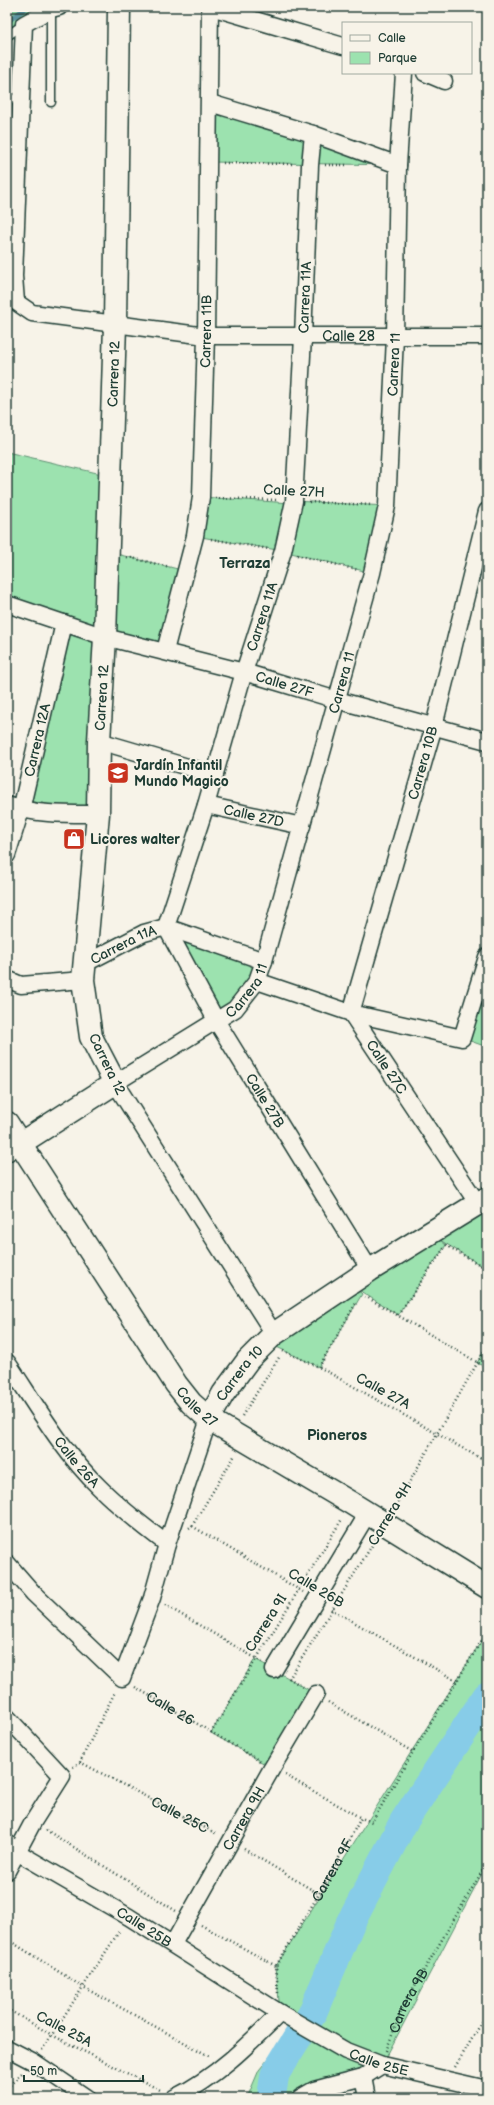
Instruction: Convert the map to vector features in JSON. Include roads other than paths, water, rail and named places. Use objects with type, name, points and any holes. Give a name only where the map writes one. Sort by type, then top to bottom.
[{"type":"street","name":"Carrera 12","points":[[119,7],[115,325],[105,637],[99,741],[98,814],[84,972],[91,1037],[115,1083],[275,1342]]},
{"type":"street","points":[[210,7],[342,46]]},
{"type":"street","name":"Carrera 11B","points":[[165,651],[195,536],[201,497],[206,336],[210,7]]},
{"type":"street","points":[[14,99],[24,24],[55,8]]},
{"type":"street","name":"Carrera 11","points":[[14,1148],[115,1083],[217,1022],[235,1009],[257,981],[264,961],[372,573],[387,506],[395,337],[398,164],[404,74]]},
{"type":"street","points":[[427,74],[444,81]]},
{"type":"street","name":"Calle 28","points":[[14,99],[14,276],[16,302],[32,313],[206,336],[487,336]]},
{"type":"street","points":[[210,103],[313,134],[398,164]]},
{"type":"street","name":"Carrera 11A","points":[[84,972],[144,933],[166,927],[206,805],[244,672],[283,551],[294,501],[310,165],[313,134]]},
{"type":"street","name":"Carrera 10B","points":[[351,1013],[434,726],[487,511]]},
{"type":"street","name":"Calle 27F","points":[[7,604],[105,637],[244,672],[337,700],[487,741]]},
{"type":"street","name":"Carrera 12A","points":[[7,855],[14,807],[64,623]]},
{"type":"street","points":[[99,741],[215,775]]},
{"type":"street","name":"Calle 27D","points":[[206,805],[302,826]]},
{"type":"street","points":[[14,807],[64,814],[98,814]]},
{"type":"street","points":[[166,927],[264,961]]},
{"type":"street","name":"Calle 27B","points":[[166,927],[217,1022],[370,1270]]},
{"type":"street","points":[[257,981],[351,1013],[462,1038],[487,957]]},
{"type":"street","points":[[7,979],[21,985],[84,972]]},
{"type":"street","name":"Calle 27C","points":[[351,1013],[482,1201]]},
{"type":"street","name":"Calle 27","points":[[7,1122],[14,1148],[176,1384],[191,1403],[209,1419],[368,1513],[487,1587]]},
{"type":"street","name":"Carrera 10","points":[[7,1563],[34,1594],[122,1678],[152,1598],[167,1544],[209,1419],[223,1394],[248,1360],[355,1289],[370,1270],[438,1239],[482,1201]]},
{"type":"street","name":"Calle 26A","points":[[7,1362],[63,1446],[98,1487],[130,1516],[167,1544]]},
{"type":"street","points":[[274,1670],[368,1513]]},
{"type":"street","name":"Carrera 9H","points":[[173,1944],[272,1768],[316,1694]]},
{"type":"street","points":[[7,1717],[62,1776],[34,1822],[12,1848],[7,1871]]},
{"type":"street","name":"Calle 25B","points":[[12,1848],[173,1944],[282,2014]]},
{"type":"street","points":[[175,2098],[194,2088],[226,2065],[282,2014]]},
{"type":"street","name":"Calle 25E","points":[[282,2014],[346,2051],[382,2065],[487,2089]]},
{"type":"street","points":[[7,2048],[34,2062],[87,2098]]},
{"type":"street","points":[[300,2098],[314,2090],[363,2077],[382,2065]]},
{"type":"street","points":[[363,2077],[367,2098]]},
{"type":"lane","points":[[51,102],[55,8]]},
{"type":"lane","points":[[7,36],[24,24]]},
{"type":"waterway","points":[[7,22],[27,7]]},
{"type":"waterway","points":[[271,2098],[275,2074],[312,2014],[350,1924],[404,1821],[487,1696]]},
{"type":"place","name":"Jardín Infantil Mundo Magico","points":[[118,773]]},
{"type":"place","name":"Licores walter","points":[[74,839]]},
{"type":"district","name":"Terraza","points":[[245,563]]},
{"type":"district","name":"Pioneros","points":[[337,1435]]}]
